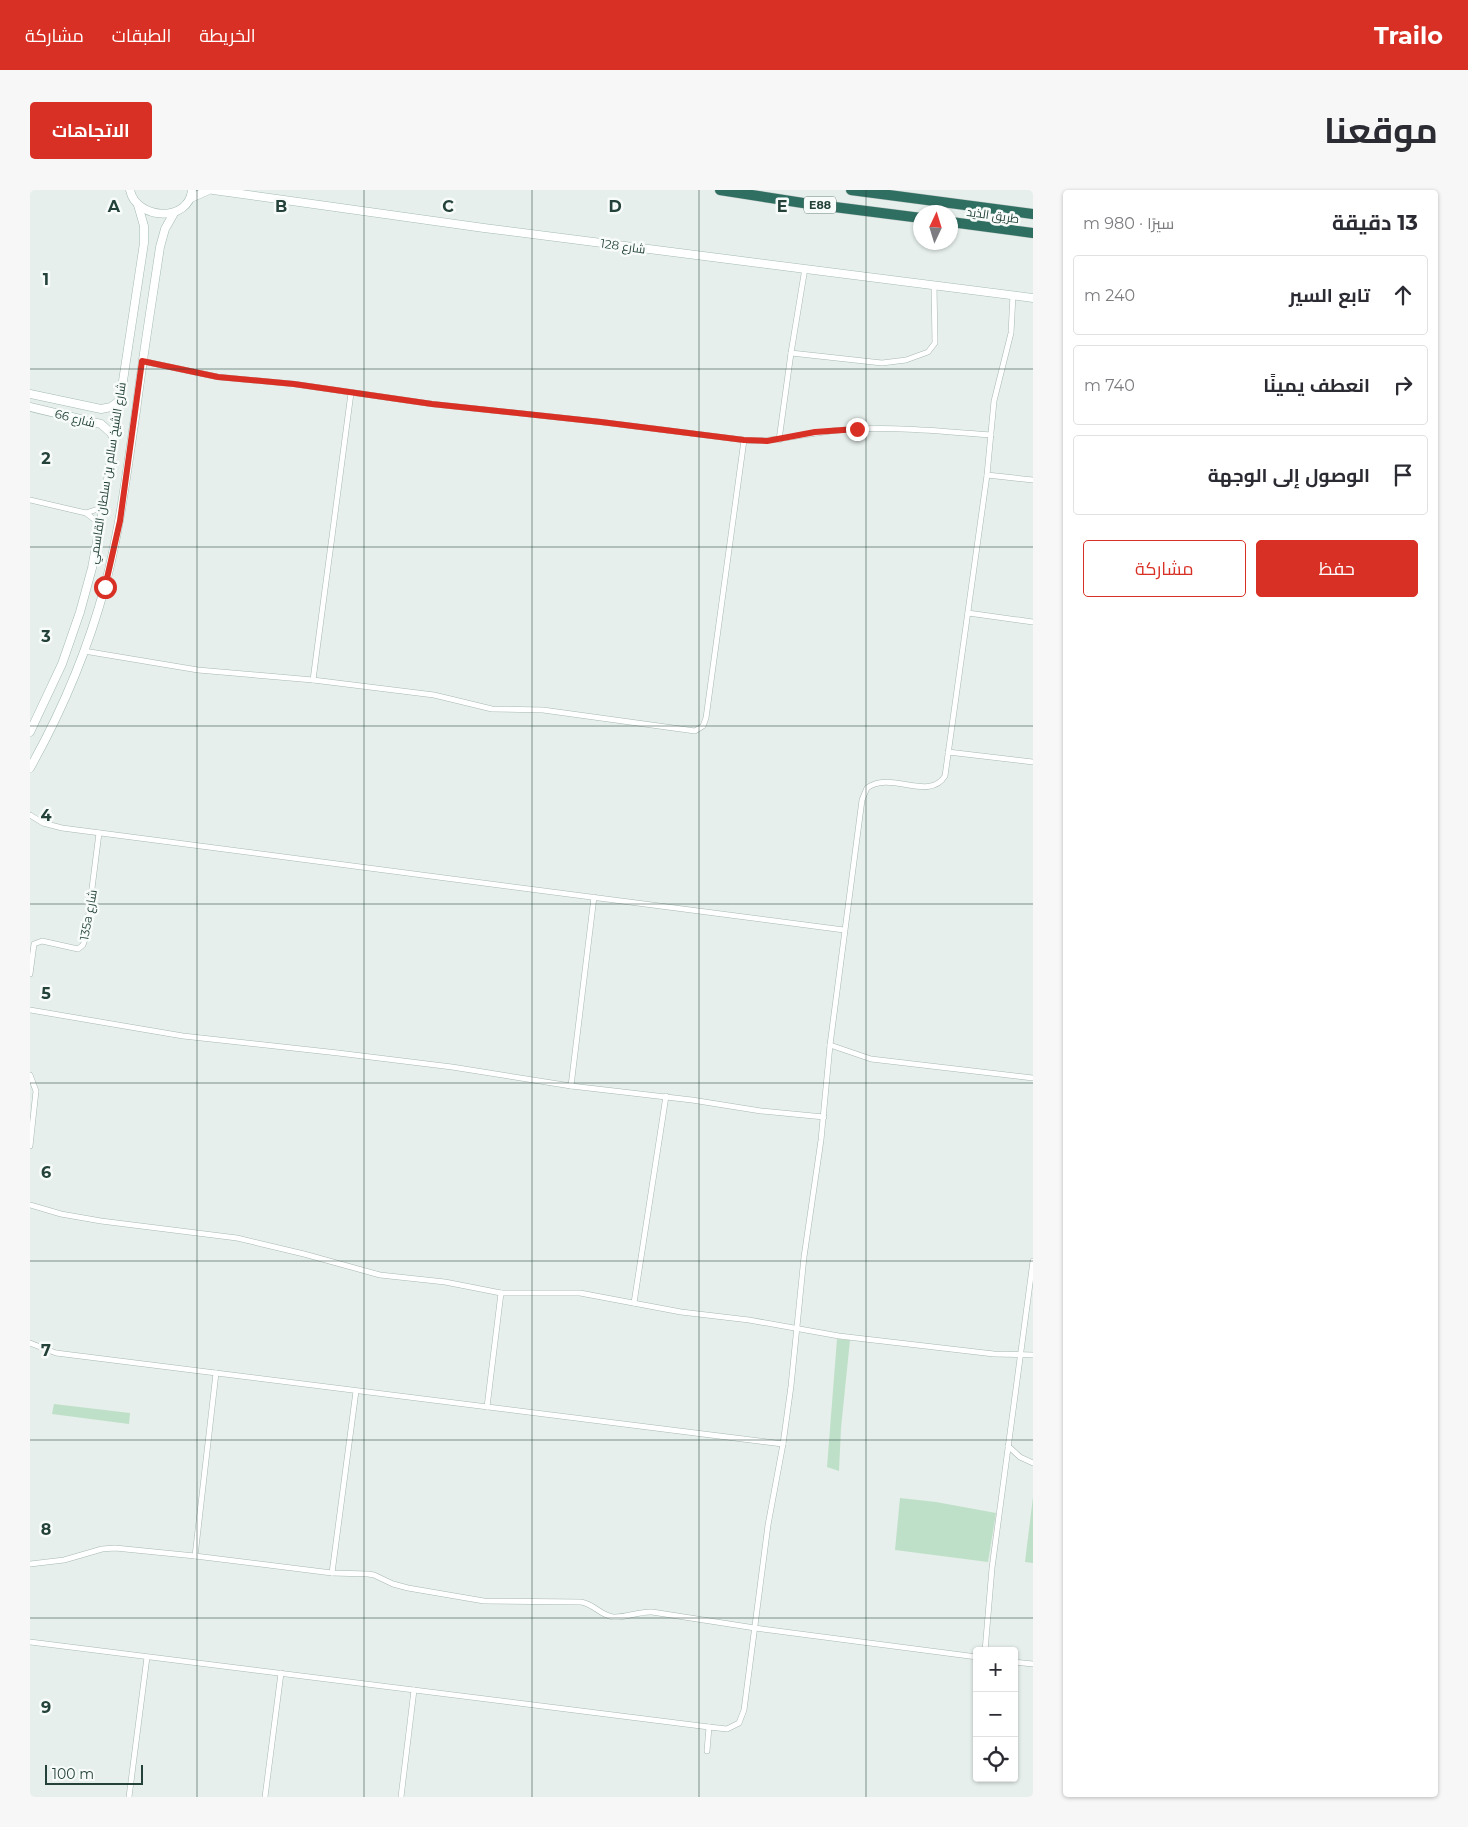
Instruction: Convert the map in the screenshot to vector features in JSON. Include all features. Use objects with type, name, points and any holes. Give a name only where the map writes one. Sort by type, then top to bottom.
[{"type":"highway","name":"E88","points":[[720,190],[913,217]]},
{"type":"highway","name":"طريق الذيد","points":[[851,190],[1033,214]]},
{"type":"highway","name":"طريق الذيد","points":[[958,223],[1033,233]]},
{"type":"street","name":"شارع الشيخ سالم بن سلطان القاسمي","points":[[30,732],[52,688],[72,635],[84,598],[100,531],[144,243],[144,226],[138,204],[130,190]]},
{"type":"street","points":[[138,204],[152,212],[174,213],[183,208],[191,194],[208,190]]},
{"type":"street","name":"شارع 128","points":[[213,190],[1033,298]]},
{"type":"street","name":"شارع الشيخ سالم بن سلطان القاسمي","points":[[30,768],[61,708],[84,651],[105,587],[120,521],[142,361],[162,238],[174,213]]},
{"type":"street","points":[[779,440],[805,268]]},
{"type":"street","points":[[791,352],[882,363],[906,360],[928,352],[932,350],[935,344],[934,285]]},
{"type":"street","points":[[30,1642],[727,1729],[734,1727],[742,1717],[768,1525],[783,1444],[791,1386],[804,1257],[824,1117],[830,1046],[844,930],[864,793],[867,788],[879,782],[926,787],[938,784],[945,776],[987,475],[994,401],[1012,333],[1013,295]]},
{"type":"street","points":[[142,361],[218,377],[294,384],[440,405],[744,440],[779,440],[815,432],[863,428],[991,435]]},
{"type":"street","points":[[314,680],[351,393]]},
{"type":"street","name":"شارع 66","points":[[30,394],[90,408],[111,408],[119,401]]},
{"type":"street","name":"شارع 66","points":[[30,407],[101,424],[111,433],[114,440]]},
{"type":"street","points":[[74,417],[89,418],[93,412],[90,408]]},
{"type":"street","points":[[84,651],[198,670],[314,680],[434,695],[492,709],[542,710],[690,731],[699,730],[706,718],[744,440]]},
{"type":"street","points":[[987,475],[1033,480]]},
{"type":"street","points":[[86,513],[98,509],[105,499]]},
{"type":"street","points":[[30,500],[86,513],[95,520],[100,531]]},
{"type":"street","points":[[968,613],[1033,622]]},
{"type":"street","points":[[948,752],[1033,762]]},
{"type":"street","points":[[30,816],[56,827],[844,930]]},
{"type":"street","name":"135a شارع","points":[[30,974],[34,944],[42,941],[78,949],[83,945],[86,936],[99,833]]},
{"type":"street","points":[[571,1086],[594,897]]},
{"type":"street","points":[[30,1010],[183,1036],[452,1067],[571,1086],[666,1096],[761,1111],[824,1117]]},
{"type":"street","points":[[830,1046],[871,1059],[1033,1078]]},
{"type":"street","points":[[30,1075],[36,1091],[30,1146]]},
{"type":"street","points":[[634,1303],[666,1096]]},
{"type":"street","points":[[30,1205],[101,1221],[237,1238],[380,1275],[445,1282],[501,1293],[580,1293],[797,1329],[994,1354],[1033,1355]]},
{"type":"street","points":[[985,1647],[992,1568],[1033,1261]]},
{"type":"street","points":[[487,1407],[501,1293]]},
{"type":"street","points":[[30,1343],[56,1353],[783,1444]]},
{"type":"street","points":[[195,1556],[216,1374]]},
{"type":"street","points":[[332,1573],[356,1391]]},
{"type":"street","points":[[1008,1446],[1020,1457],[1033,1463]]},
{"type":"street","points":[[30,1564],[64,1560],[102,1549],[115,1548],[332,1573],[374,1575],[393,1584],[408,1588],[484,1601],[581,1602],[614,1617],[652,1612],[755,1628],[973,1656]]},
{"type":"street","points":[[130,1797],[148,1657]]},
{"type":"street","points":[[1018,1662],[1033,1664]]},
{"type":"street","points":[[265,1797],[281,1673]]},
{"type":"street","points":[[400,1797],[414,1690]]},
{"type":"street","points":[[707,1751],[709,1727]]},
{"type":"green space","points":[[837,1339],[850,1340],[841,1428],[839,1471],[827,1467]]},
{"type":"green space","points":[[54,1404],[130,1413],[129,1424],[52,1414]]},
{"type":"green space","points":[[1033,1497],[1033,1563],[1025,1562]]},
{"type":"green space","points":[[900,1498],[936,1502],[996,1513],[988,1562],[895,1550]]},
{"type":"route","points":[[105,587],[120,521],[142,361],[218,377],[294,384],[432,404],[744,440],[779,440],[815,432],[857,429]]}]
